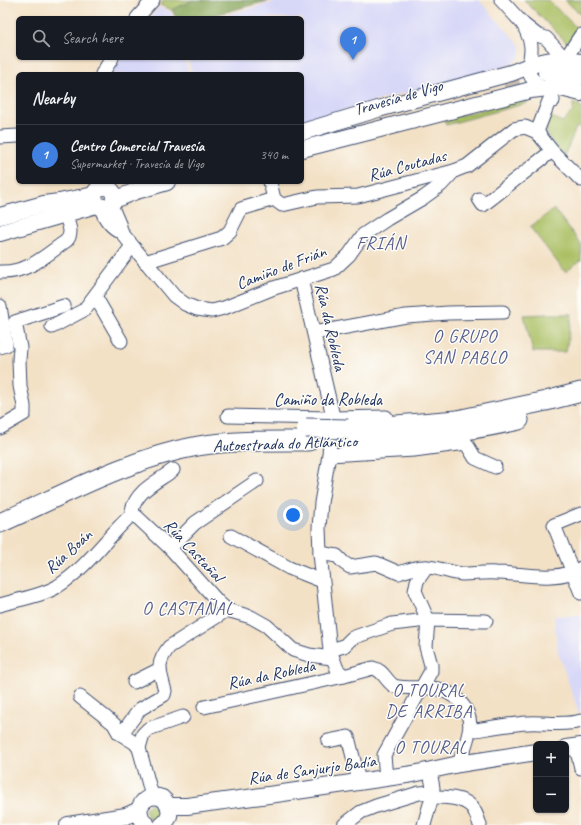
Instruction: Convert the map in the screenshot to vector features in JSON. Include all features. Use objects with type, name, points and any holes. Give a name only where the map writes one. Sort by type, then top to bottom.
[{"type":"highway","name":"Autoestrada do Atlántico","points":[[348,435],[457,420],[581,392]]},
{"type":"highway","name":"Autoestrada do Atlántico","points":[[0,510],[115,458],[152,445],[192,434],[246,429],[307,435],[348,435],[397,440],[487,428],[581,405]]},
{"type":"highway","name":"Autoestrada do Atlántico","points":[[0,524],[120,470],[156,456],[206,446],[307,435]]},
{"type":"main road","points":[[304,131],[378,109],[511,73],[528,66],[553,60],[574,62]]},
{"type":"main road","points":[[304,148],[517,93],[545,80],[564,74],[581,77]]},
{"type":"main road","points":[[545,80],[581,82]]},
{"type":"main road","points":[[545,80],[557,87],[581,93]]},
{"type":"main road","name":"Travesía de Vigo","points":[[304,136],[504,83],[304,143]]},
{"type":"main road","points":[[0,233],[65,214],[130,184]]},
{"type":"main road","points":[[0,216],[44,204],[130,193],[160,184]]},
{"type":"main road","name":"Rúa de Sanjurjo Badía","points":[[152,796],[162,798],[166,802],[167,819],[187,806],[386,778],[430,771],[459,764],[533,752]]},
{"type":"main road","points":[[68,825],[141,820],[143,801],[152,796]]},
{"type":"street","points":[[139,16],[153,0]]},
{"type":"street","points":[[501,0],[523,24],[537,35],[546,38],[574,62]]},
{"type":"street","points":[[523,24],[531,46],[528,66],[529,73],[533,80],[545,80]]},
{"type":"street","points":[[574,62],[567,56],[581,35]]},
{"type":"street","points":[[103,72],[111,60]]},
{"type":"street","points":[[553,100],[549,101],[537,132],[552,151],[581,180]]},
{"type":"street","name":"Rúa Coutadas","points":[[145,262],[222,238],[230,231],[241,209],[274,200],[282,205],[317,197],[358,196],[454,171],[467,166],[514,129],[525,127],[537,132]]},
{"type":"street","points":[[0,137],[16,136]]},
{"type":"street","points":[[479,199],[483,205],[552,151]]},
{"type":"street","name":"Camiño de Frián","points":[[103,196],[106,220],[120,232],[174,296],[185,304],[197,309],[212,311],[224,308],[274,288],[334,269],[349,255],[363,235],[387,218],[423,198],[442,185],[454,171]]},
{"type":"street","points":[[270,184],[274,200]]},
{"type":"street","points":[[0,272],[11,272],[31,266],[66,241],[71,236],[71,233],[65,214]]},
{"type":"street","points":[[52,327],[84,310],[132,246]]},
{"type":"street","name":"Rúa da Robleda","points":[[301,279],[331,406],[332,418],[329,455],[321,503],[319,528],[320,553],[331,654],[337,669],[344,676]]},
{"type":"street","points":[[95,296],[121,341]]},
{"type":"street","points":[[0,306],[6,345],[0,347]]},
{"type":"street","points":[[0,428],[24,414],[20,386],[20,348],[15,322],[64,306]]},
{"type":"street","points":[[314,333],[406,316],[448,313],[503,312]]},
{"type":"street","name":"Camiño da Robleda","points":[[228,416],[332,418],[395,417],[428,414]]},
{"type":"street","points":[[329,455],[414,450],[466,443],[475,458],[494,467]]},
{"type":"street","name":"Rúa Boán","points":[[0,605],[44,593],[57,587],[84,564],[132,514],[134,502],[140,494],[173,470]]},
{"type":"street","points":[[170,548],[195,523],[257,481]]},
{"type":"street","name":"Rúa Castañal","points":[[132,514],[170,548],[227,610],[251,617],[267,626],[294,650],[309,655],[331,654]]},
{"type":"street","points":[[581,514],[554,525],[577,570],[581,593]]},
{"type":"street","points":[[231,536],[289,568],[322,581]]},
{"type":"street","points":[[320,553],[337,556],[350,567],[376,563],[399,573],[415,568],[427,567],[463,574],[498,573],[525,576],[564,575],[577,570]]},
{"type":"street","points":[[386,778],[384,755],[423,688],[431,671],[426,647],[428,620],[415,591],[417,581],[427,567]]},
{"type":"street","points":[[126,729],[140,709],[164,695],[165,691],[160,664],[163,655],[169,647],[227,610]]},
{"type":"street","points":[[331,654],[344,646],[352,638],[392,624],[428,620],[486,621]]},
{"type":"street","name":"Rúa da Robleda","points":[[204,707],[344,676],[373,668],[380,671],[394,686],[436,688],[443,690],[458,699],[467,710],[470,718],[470,731],[459,764]]},
{"type":"street","points":[[134,682],[160,669]]},
{"type":"street","points":[[80,697],[114,724],[119,734],[135,742],[140,748],[152,796]]},
{"type":"street","points":[[140,748],[143,734],[148,728],[183,717]]},
{"type":"street","points":[[470,731],[505,725],[530,723],[571,724],[581,721]]},
{"type":"street","points":[[328,741],[348,737],[359,781]]},
{"type":"street","points":[[574,747],[581,768]]},
{"type":"street","points":[[424,825],[432,795],[430,771]]},
{"type":"street","points":[[344,825],[361,812],[419,793],[467,803],[472,807],[480,825]]},
{"type":"shaded area","points":[[282,0],[479,0],[521,46],[521,51],[520,57],[511,65],[451,80],[304,121],[304,72],[191,72],[188,60],[304,60],[304,16],[222,16]]},
{"type":"shaded area","points":[[159,7],[171,12],[172,16],[152,16]]},
{"type":"shaded area","points":[[120,60],[185,60],[188,72],[112,72]]},
{"type":"shaded area","points":[[554,616],[581,616],[581,712],[579,713],[558,652]]},
{"type":"green space","points":[[164,0],[194,0],[172,10],[160,5]]},
{"type":"green space","points":[[194,0],[271,0],[211,16],[175,16],[172,10]]},
{"type":"green space","points":[[524,0],[548,0],[579,30],[568,44]]},
{"type":"green space","points":[[565,0],[581,0],[581,15]]},
{"type":"green space","points":[[526,98],[527,103],[446,125],[444,120]]},
{"type":"green space","points":[[573,103],[581,106],[581,128],[577,126],[564,156],[549,138],[546,122],[548,115],[562,122],[573,111]]},
{"type":"green space","points":[[554,209],[581,244],[581,260],[565,272],[530,227]]},
{"type":"green space","points":[[572,314],[566,352],[533,352],[524,315]]},
{"type":"green space","points":[[151,803],[160,805],[163,813],[159,820],[154,821],[149,819],[145,809]]},
{"type":"tunnel","points":[[504,86],[548,78]]},
{"type":"place","name":"Centro Comercial Travesía","points":[[353,60]]},
{"type":"district","name":"FRIÁN","points":[[381,243]]},
{"type":"district","name":"O GRUPO SAN PABLO","points":[[465,346]]},
{"type":"district","name":"O CASTAÑAL","points":[[188,608]]},
{"type":"district","name":"O TOURAL DE ARRIBA","points":[[429,700]]},
{"type":"district","name":"O TOURAL","points":[[431,747]]}]
